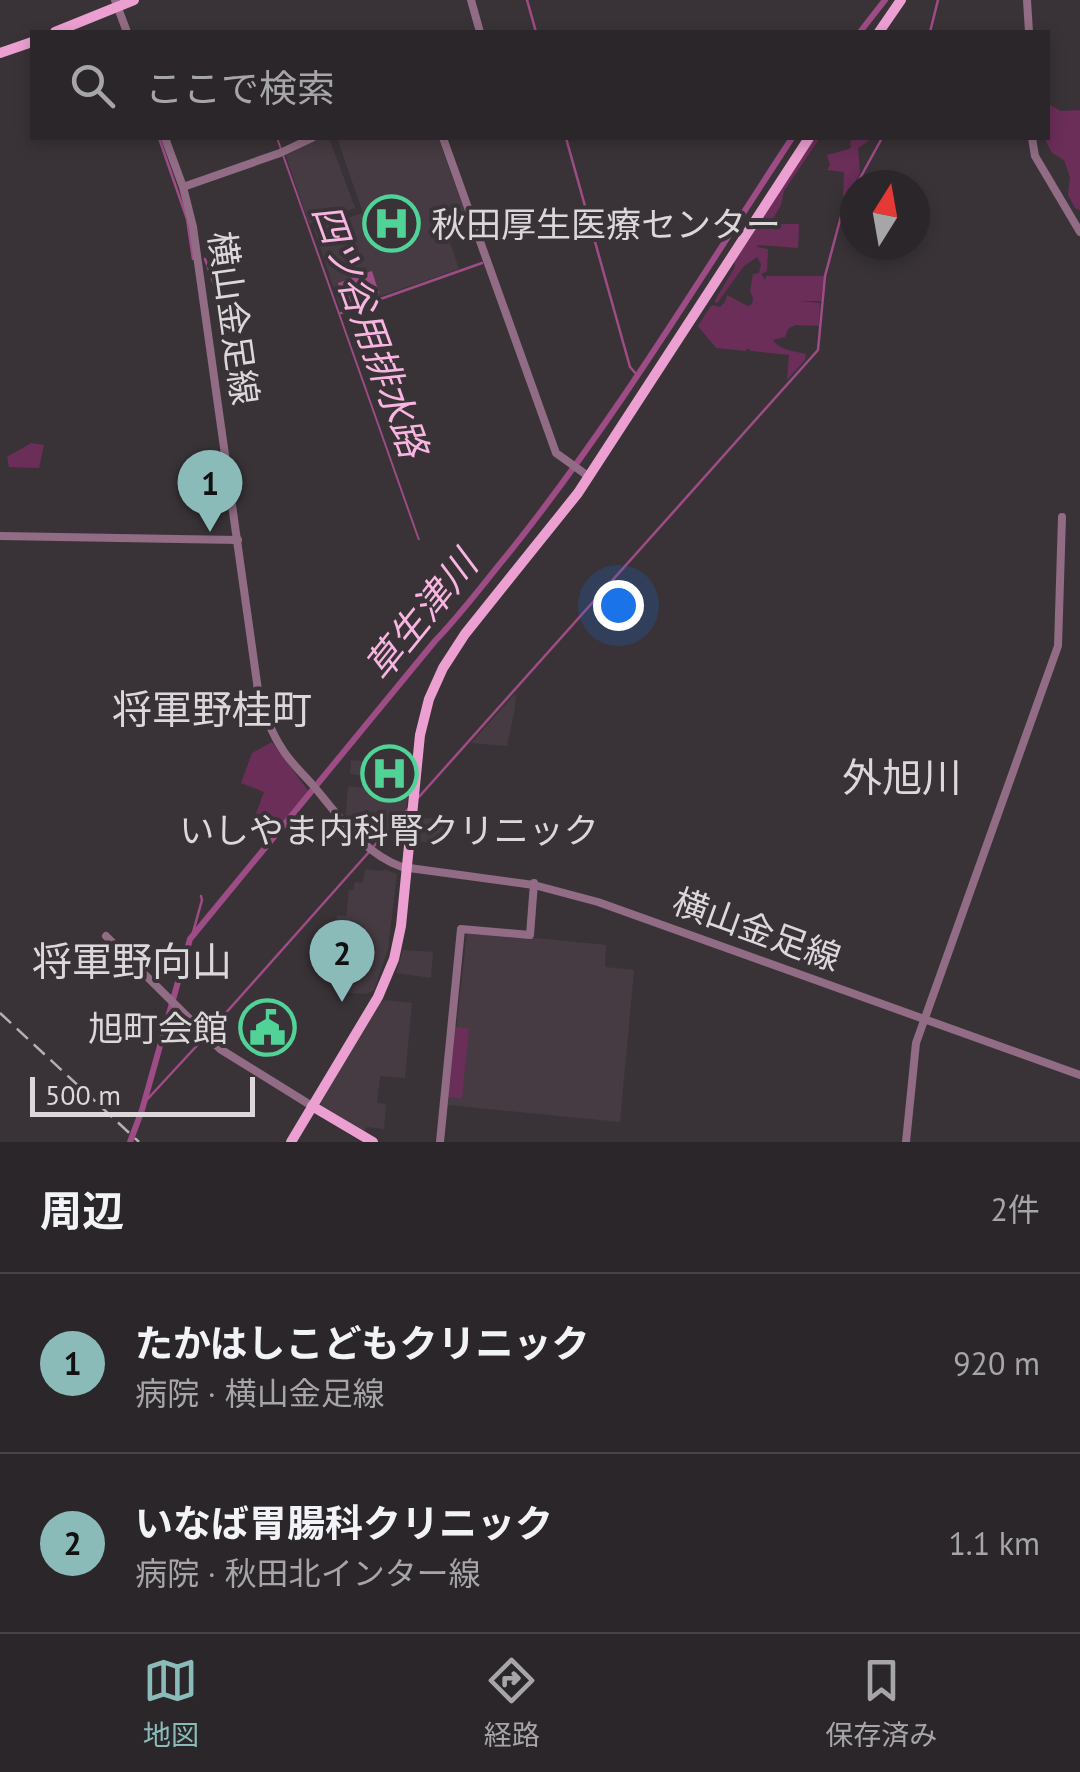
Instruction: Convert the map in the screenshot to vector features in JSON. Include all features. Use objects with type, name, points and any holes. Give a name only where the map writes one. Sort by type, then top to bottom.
[{"type":"main road","points":[[59,30],[116,3],[134,0]]},
{"type":"main road","points":[[880,30],[900,0]]},
{"type":"main road","points":[[0,52],[30,43]]},
{"type":"main road","points":[[288,1142],[387,978],[400,932],[422,728],[443,668],[464,634],[582,486],[584,476],[808,140]]},
{"type":"main road","points":[[310,1105],[373,1142]]},
{"type":"street","points":[[471,0],[479,30]]},
{"type":"street","points":[[1028,0],[1029,30]]},
{"type":"street","points":[[116,3],[126,30]]},
{"type":"street","name":"横山金足線","points":[[166,140],[195,234],[259,697],[278,742],[372,849],[404,868],[534,883],[598,902],[1080,1072]]},
{"type":"street","points":[[183,188],[308,140]]},
{"type":"street","points":[[444,140],[556,453],[584,476]]},
{"type":"street","points":[[1032,140],[1035,156],[1080,232]]},
{"type":"street","points":[[906,1142],[915,1049],[1058,646],[1062,517]]},
{"type":"street","points":[[0,536],[238,540]]},
{"type":"street","points":[[440,1142],[461,929],[530,935],[534,883]]},
{"type":"street","points":[[106,936],[236,1060],[310,1105]]},
{"type":"shaded area","points":[[1050,105],[1061,111],[1080,110],[1080,210],[1068,195],[1070,177],[1064,160],[1052,153],[1046,140],[1050,140]]},
{"type":"shaded area","name":"四ツ谷用排水路","points":[[277,140],[420,540],[418,540]]},
{"type":"shaded area","points":[[314,140],[330,140],[355,208],[309,224],[285,153]]},
{"type":"shaded area","name":"秋田厚生医療センター","points":[[338,140],[439,140],[468,220],[445,228],[459,269],[341,310],[314,229],[363,213]]},
{"type":"shaded area","points":[[811,140],[819,140],[784,191],[770,224],[799,224],[798,248],[757,247],[768,249],[767,271],[761,274],[765,280],[766,276],[824,276],[821,301],[799,301],[820,303],[819,326],[795,325],[785,337],[773,340],[783,348],[806,354],[787,380],[789,355],[748,348],[716,348],[698,326],[710,307],[720,307],[727,295],[748,306],[752,304],[753,274],[759,273],[761,264],[757,257],[744,266],[715,303],[735,267],[734,261]]},
{"type":"shaded area","points":[[870,140],[858,148],[860,170],[827,170],[827,155],[851,147],[850,141]]},
{"type":"shaded area","points":[[372,271],[379,293],[345,304],[338,283]]},
{"type":"shaded area","points":[[31,443],[44,445],[39,468],[9,467],[7,457]]},
{"type":"shaded area","points":[[514,695],[507,746],[471,743]]},
{"type":"shaded area","points":[[272,742],[309,792],[277,828],[261,828],[252,824],[264,792],[241,783],[252,753]]},
{"type":"shaded area","points":[[351,760],[401,764],[399,788],[365,785],[365,776],[350,774]]},
{"type":"shaded area","points":[[348,786],[408,793],[406,811],[373,842],[346,816]]},
{"type":"shaded area","points":[[417,817],[444,820],[442,844],[415,841]]},
{"type":"shaded area","points":[[365,869],[397,874],[388,949],[374,990],[366,994],[338,992],[340,976],[331,975],[337,915],[346,916],[349,890],[353,890],[355,882],[363,883]]},
{"type":"shaded area","points":[[467,931],[606,945],[605,967],[634,970],[620,1122],[448,1105]]},
{"type":"shaded area","points":[[403,950],[433,952],[431,978],[396,973]]},
{"type":"shaded area","points":[[385,1000],[412,1003],[405,1078],[380,1076],[377,1103],[386,1104],[384,1129],[367,1127],[363,1132],[321,1103],[378,1004]]},
{"type":"shaded area","points":[[455,1027],[469,1028],[462,1098],[448,1097]]},
{"type":"waterway","points":[[527,0],[535,30]]},
{"type":"waterway","name":"草生津川","points":[[862,30],[885,0]]},
{"type":"waterway","points":[[930,30],[938,0]]},
{"type":"waterway","points":[[160,140],[187,219],[193,259]]},
{"type":"waterway","points":[[567,140],[630,367],[637,375]]},
{"type":"waterway","name":"草生津川","points":[[130,1142],[190,939],[547,504],[655,349],[791,140]]},
{"type":"waterway","points":[[418,798],[818,350],[825,276],[843,209],[881,140]]},
{"type":"waterway","points":[[205,259],[216,290]]},
{"type":"waterway","points":[[341,313],[482,263]]},
{"type":"waterway","points":[[374,846],[409,808]]},
{"type":"waterway","points":[[208,1033],[369,852]]},
{"type":"waterway","points":[[192,936],[201,896]]},
{"type":"waterway","points":[[143,1104],[203,1039]]},
{"type":"railway","points":[[0,1013],[139,1142]]},
{"type":"place","name":"秋田厚生医療センター","points":[[392,224]]},
{"type":"place","name":"たかはしこどもクリニック","points":[[210,532]]},
{"type":"place","name":"いしやま内科腎クリニック","points":[[389,774]]},
{"type":"place","name":"いなば胃腸科クリニック","points":[[342,1002]]},
{"type":"place","name":"旭町会館","points":[[267,1028]]},
{"type":"district","name":"将軍野桂町","points":[[212,709]]},
{"type":"district","name":"外旭川","points":[[902,777]]},
{"type":"district","name":"将軍野向山","points":[[132,961]]}]
